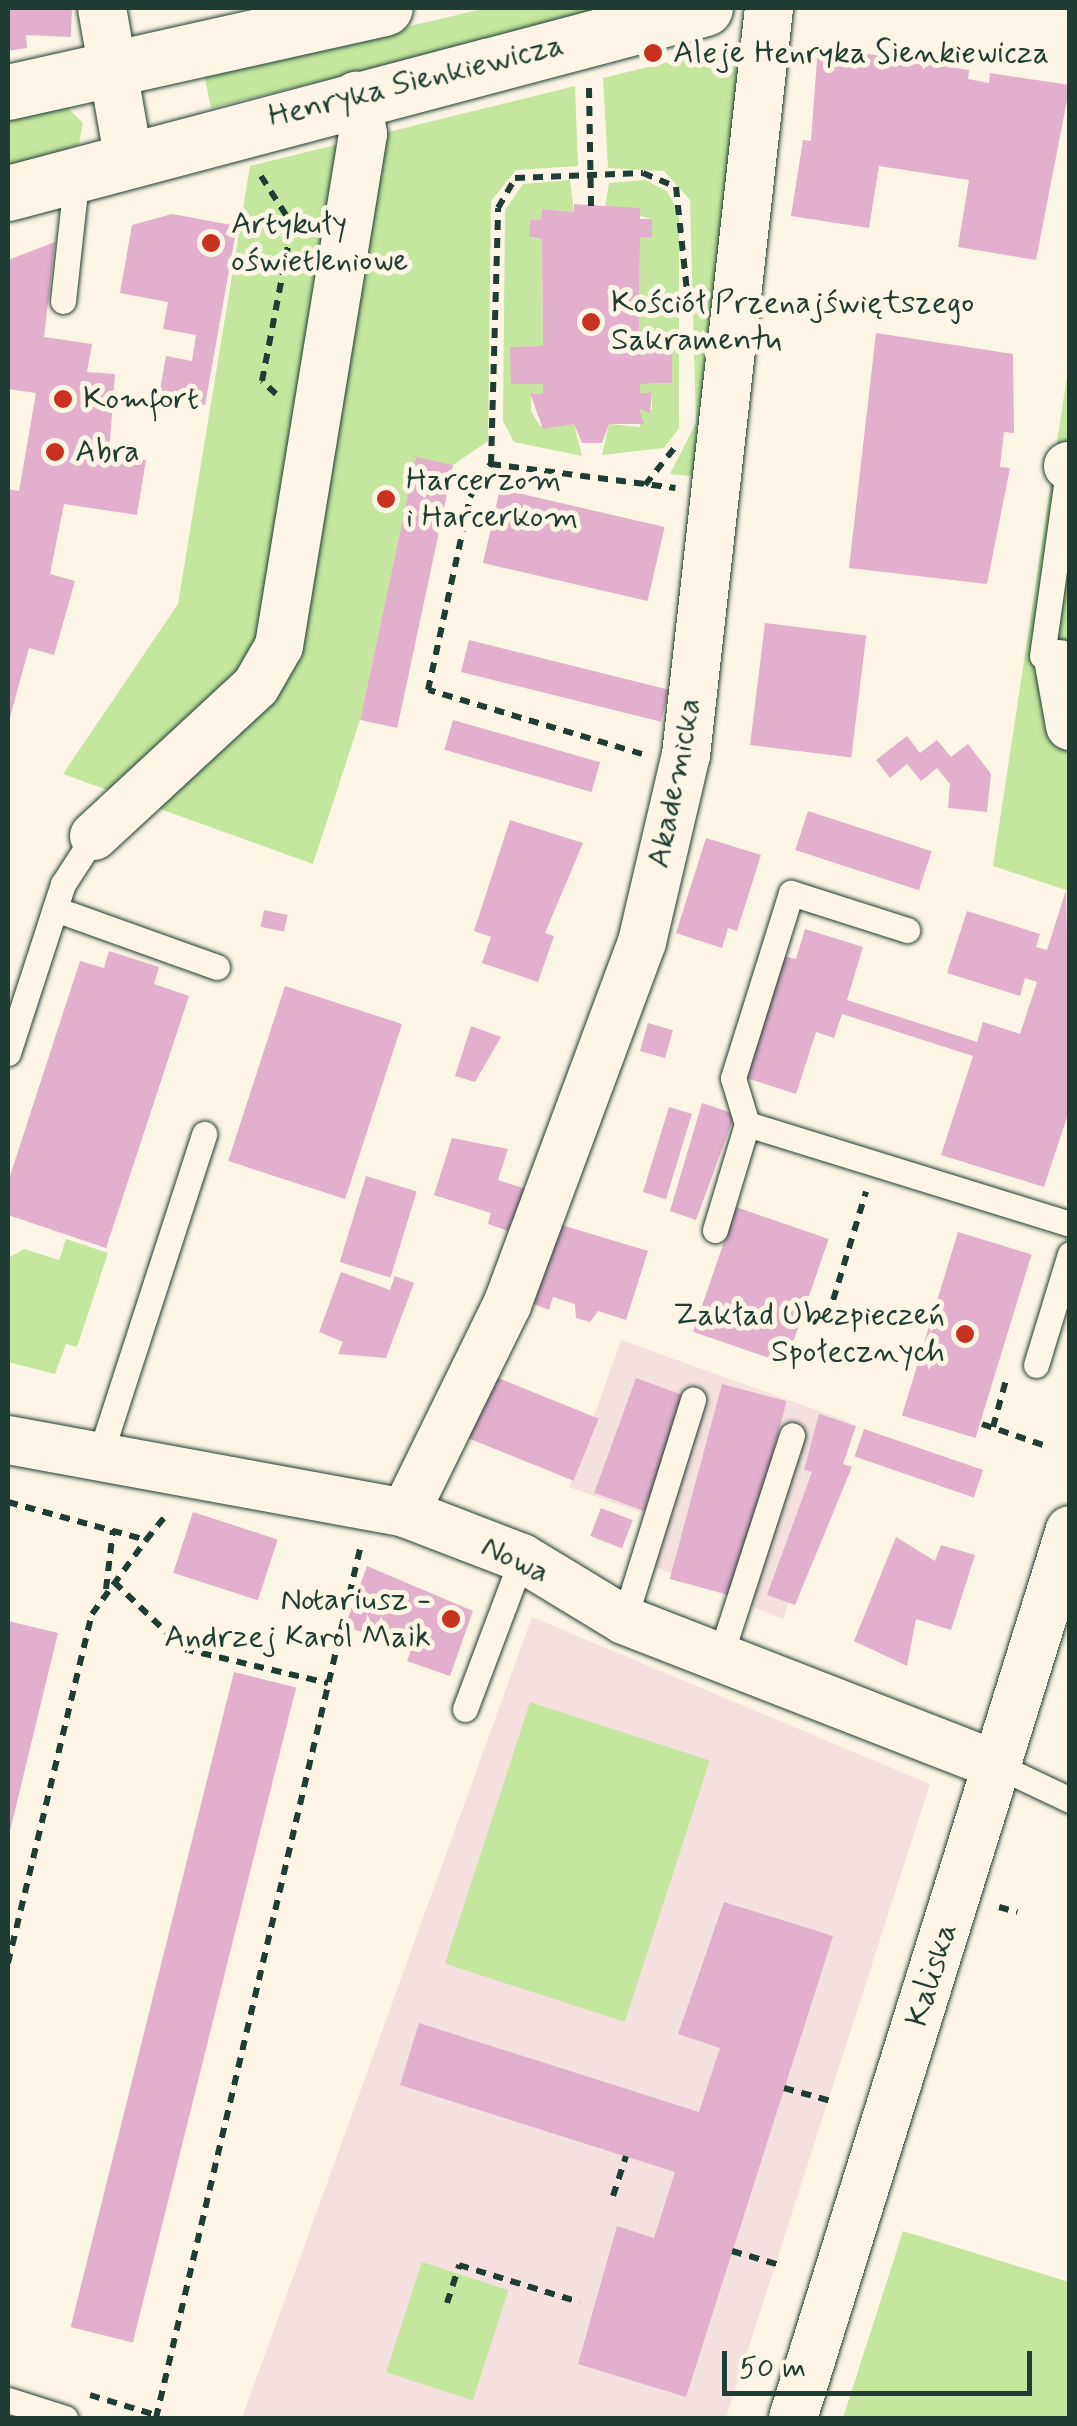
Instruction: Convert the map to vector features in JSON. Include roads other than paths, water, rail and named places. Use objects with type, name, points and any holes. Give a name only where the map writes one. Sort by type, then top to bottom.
[{"type":"street","points":[[102,8],[108,68],[128,154]]},
{"type":"street","name":"Henryka Sienkiewicza","points":[[8,193],[128,154],[704,8]]},
{"type":"street","name":"Akademicka","points":[[404,1513],[512,1292],[642,942],[686,755],[768,8]]},
{"type":"street","points":[[8,92],[375,9]]},
{"type":"street","points":[[94,836],[256,686],[280,646],[363,134],[356,96]]},
{"type":"street","points":[[1054,660],[1070,726]]},
{"type":"street","name":"Nowa","points":[[8,1440],[98,1461],[404,1513],[522,1558],[624,1620],[996,1765]]},
{"type":"street","name":"Kaliska","points":[[793,2418],[1070,1530]]},
{"type":"lane","points":[[63,301],[74,200],[64,174]]},
{"type":"lane","points":[[1054,660],[1070,456]]},
{"type":"lane","points":[[8,1053],[55,908],[94,836]]},
{"type":"lane","points":[[715,1230],[747,1124],[733,1078],[791,893],[907,930]]},
{"type":"lane","points":[[55,908],[217,967]]},
{"type":"lane","points":[[747,1124],[1070,1224]]},
{"type":"lane","points":[[98,1461],[204,1134]]},
{"type":"lane","points":[[1036,1365],[1070,1254]]},
{"type":"lane","points":[[624,1620],[693,1400]]},
{"type":"lane","points":[[720,1656],[792,1436]]},
{"type":"lane","points":[[465,1709],[522,1558]]},
{"type":"lane","points":[[996,1765],[1070,1800]]},
{"type":"lane","points":[[8,2400],[65,2418]]},
{"type":"place","name":"Aleje Henryka Sienkiewicza","points":[[653,53]]},
{"type":"place","name":"Artykuły oświetleniowe","points":[[211,243]]},
{"type":"place","name":"Kościół Przenajświętszego Sakramentu","points":[[591,322]]},
{"type":"place","name":"Komfort","points":[[63,399]]},
{"type":"place","name":"Abra","points":[[55,452]]},
{"type":"place","name":"Harcerzom i Harcerkom","points":[[386,499]]},
{"type":"place","name":"Zakład Ubezpieczeń Społecznych","points":[[965,1334]]},
{"type":"place","name":"Notariusz - Andrzej Karol Maik","points":[[451,1619]]}]
